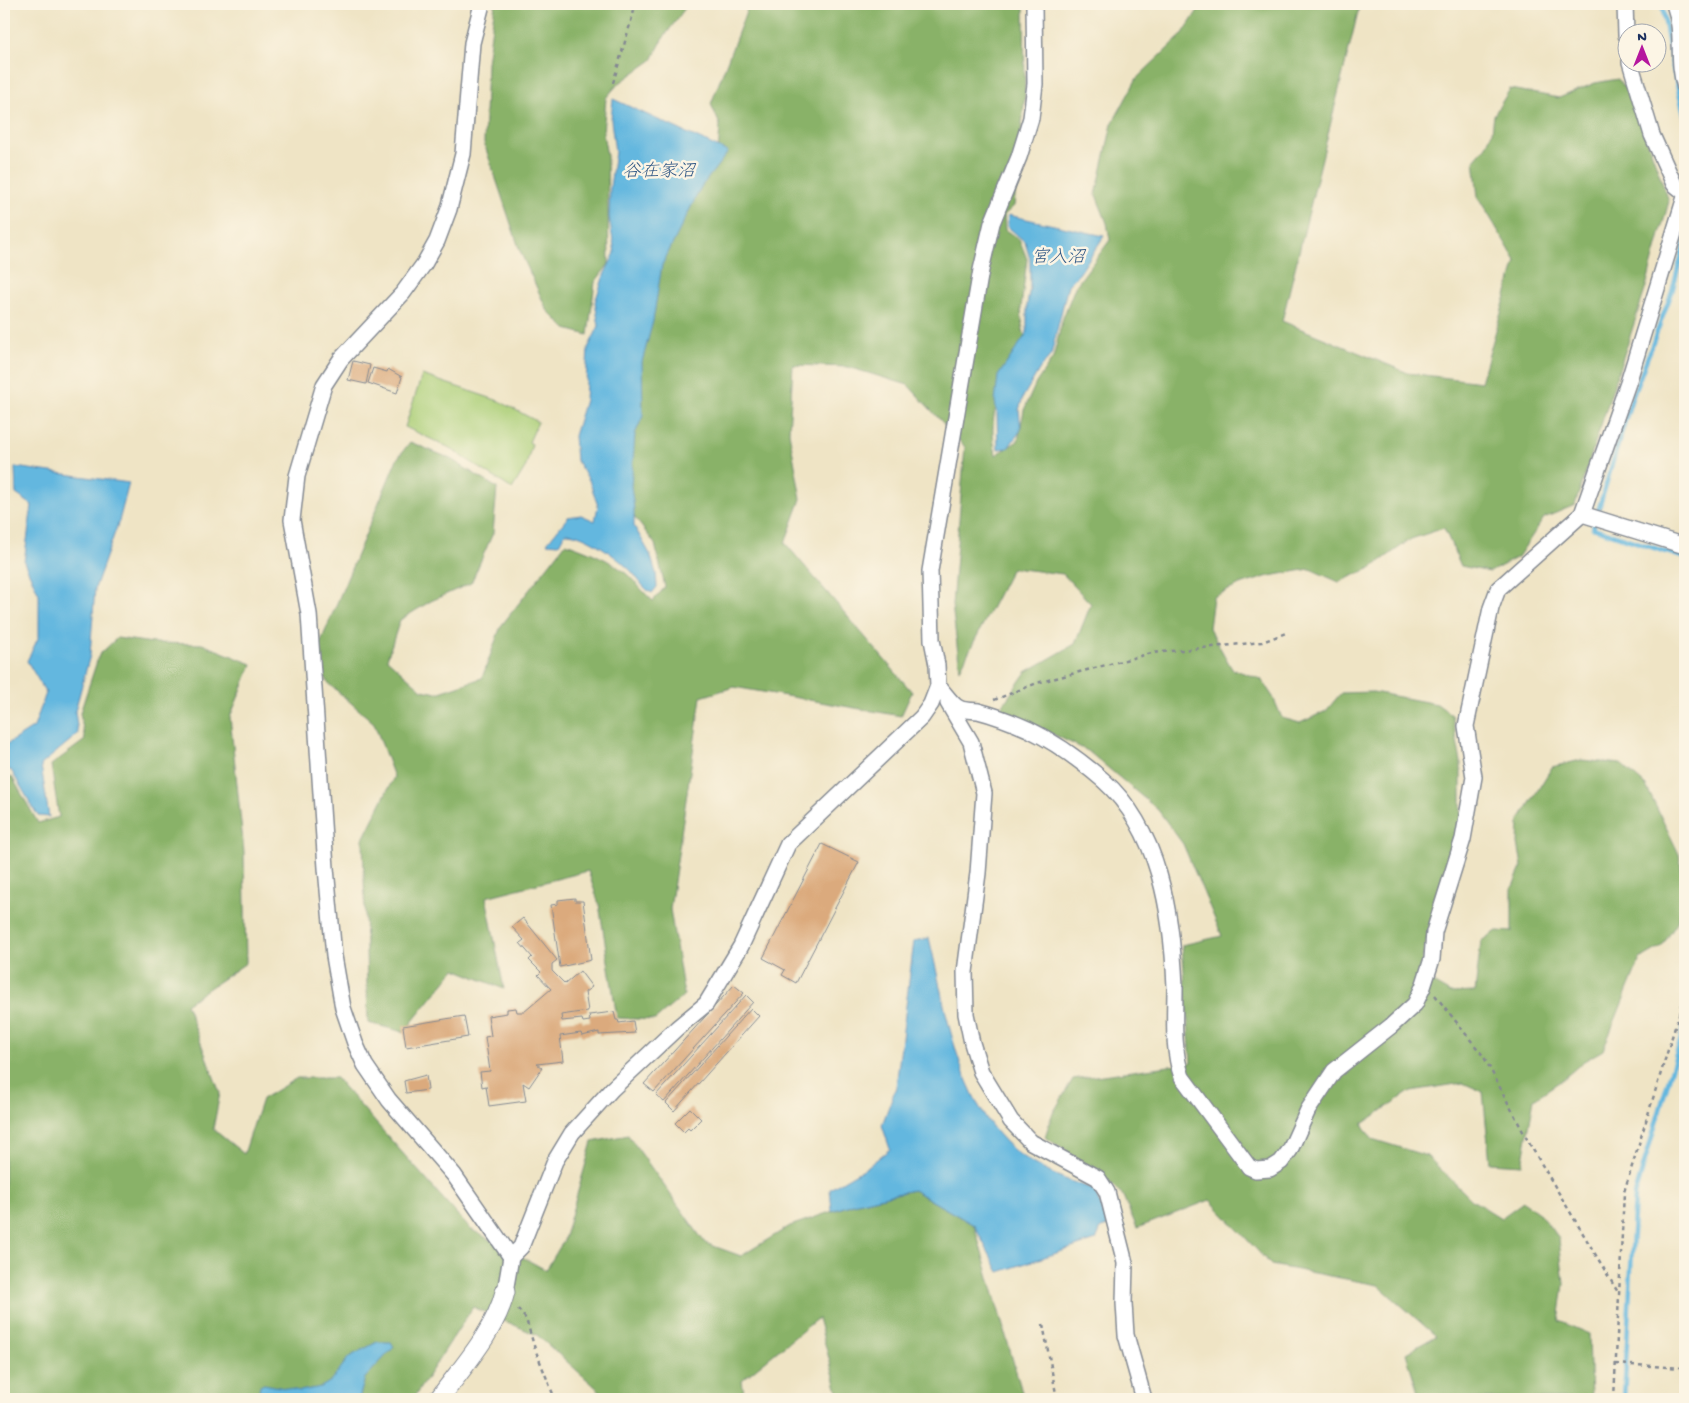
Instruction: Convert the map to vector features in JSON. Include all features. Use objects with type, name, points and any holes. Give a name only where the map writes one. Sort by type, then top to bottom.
[{"type":"street","points":[[482,4],[472,43],[463,154],[449,209],[437,241],[403,293],[341,358],[324,385],[297,476],[292,520],[308,614],[326,868],[334,956],[343,1008],[355,1044],[365,1065],[389,1100],[454,1175],[511,1257]]},
{"type":"street","points":[[439,1399],[492,1326],[501,1308],[511,1257],[521,1247],[556,1161],[572,1133],[618,1084],[677,1028],[706,1004],[741,946],[788,844],[922,717],[931,704],[938,686],[937,665],[932,640],[930,571],[981,270],[992,223],[1019,157],[1031,118],[1035,84],[1034,4]]},
{"type":"street","points":[[1625,4],[1626,22]]},
{"type":"street","points":[[1674,4],[1682,37],[1680,71],[1685,87]]},
{"type":"street","points":[[938,686],[958,708],[978,711],[1028,730],[1069,753],[1104,781],[1129,808],[1144,835],[1160,881],[1168,917],[1174,968],[1177,1061],[1182,1077],[1249,1167],[1256,1170],[1270,1169],[1281,1162],[1290,1150],[1308,1110],[1334,1071],[1391,1026],[1415,1004],[1425,983],[1432,959],[1434,932],[1463,839],[1474,778],[1466,726],[1491,608],[1498,589],[1582,514],[1637,356],[1685,195],[1674,184],[1652,134],[1633,72]]},
{"type":"street","points":[[1582,514],[1685,546]]},
{"type":"street","points":[[938,686],[971,742],[984,793],[978,873],[965,972],[966,1014],[972,1044],[981,1072],[1010,1120],[1031,1142],[1098,1178],[1107,1192],[1125,1263],[1124,1303],[1126,1335],[1144,1399]]},
{"type":"path","points":[[613,83],[636,4]]},
{"type":"path","points":[[978,711],[992,701],[1037,684],[1152,653],[1262,642],[1286,633]]},
{"type":"path","points":[[1425,983],[1484,1057],[1529,1143],[1620,1296]]},
{"type":"path","points":[[1614,1399],[1624,1192],[1685,995]]},
{"type":"path","points":[[505,1292],[526,1319],[535,1350],[555,1399]]},
{"type":"path","points":[[1043,1324],[1057,1399]]},
{"type":"path","points":[[1615,1364],[1685,1368]]},
{"type":"green space","points":[[495,4],[688,4],[664,37],[652,60],[618,84],[606,98],[603,133],[607,156],[609,264],[595,282],[588,335],[566,329],[547,310],[520,251],[484,143],[487,63]]},
{"type":"green space","points":[[749,4],[1024,4],[1025,93],[1014,206],[1004,215],[1005,230],[1019,239],[1027,259],[1021,308],[1023,331],[1031,349],[1006,386],[995,409],[993,437],[996,455],[1018,441],[1024,410],[1036,383],[1053,358],[1063,318],[1075,287],[1110,240],[1107,223],[1096,195],[1112,124],[1137,78],[1182,35],[1202,4],[1360,4],[1282,321],[1408,373],[1481,382],[1516,261],[1478,197],[1474,160],[1486,146],[1492,132],[1494,115],[1510,89],[1559,98],[1595,83],[1618,79],[1631,95],[1669,201],[1645,290],[1575,505],[1544,518],[1518,557],[1490,572],[1461,566],[1444,528],[1411,539],[1371,568],[1339,582],[1310,569],[1269,576],[1240,585],[1213,597],[1209,628],[1232,669],[1261,679],[1273,697],[1282,718],[1300,723],[1326,711],[1341,693],[1373,692],[1437,704],[1452,715],[1461,762],[1461,819],[1432,915],[1419,975],[1450,993],[1475,992],[1481,941],[1497,931],[1512,932],[1512,888],[1522,866],[1518,843],[1519,821],[1552,767],[1581,760],[1621,764],[1646,786],[1679,854],[1685,893],[1677,923],[1662,946],[1640,959],[1603,1050],[1584,1061],[1562,1080],[1534,1099],[1522,1165],[1490,1163],[1483,1092],[1463,1083],[1411,1091],[1362,1124],[1372,1139],[1427,1156],[1472,1200],[1501,1218],[1523,1202],[1540,1214],[1559,1239],[1564,1284],[1559,1321],[1589,1334],[1591,1399],[1420,1399],[1406,1353],[1436,1336],[1378,1285],[1271,1265],[1210,1200],[1137,1228],[1122,1194],[1095,1170],[1045,1137],[1052,1115],[1073,1079],[1191,1063],[1182,945],[1222,936],[1183,844],[1158,810],[1088,751],[1000,709],[1026,672],[1075,644],[1091,604],[1063,574],[1012,568],[960,669],[952,605],[965,447],[908,385],[848,367],[793,365],[789,432],[801,499],[785,543],[912,692],[901,716],[734,687],[701,697],[670,909],[684,995],[655,1020],[617,1018],[599,904],[588,871],[486,897],[504,989],[455,969],[404,1032],[368,1023],[363,839],[394,777],[374,723],[327,682],[317,651],[397,459],[410,442],[449,458],[497,488],[493,533],[471,583],[431,601],[400,620],[387,659],[422,690],[437,693],[482,678],[501,626],[566,543],[615,565],[629,576],[653,601],[665,587],[655,544],[632,514],[627,481],[652,259],[718,156],[720,125],[711,104]]},
{"type":"green space","points":[[422,375],[499,401],[538,422],[529,442],[532,444],[526,466],[512,489],[448,447],[405,427]]},
{"type":"green space","points":[[117,638],[153,643],[202,644],[252,664],[230,717],[244,852],[246,963],[186,1004],[220,1093],[213,1129],[244,1154],[262,1099],[297,1078],[336,1078],[470,1229],[546,1270],[564,1240],[592,1142],[628,1135],[705,1243],[741,1256],[790,1226],[853,1204],[913,1190],[974,1225],[1024,1399],[840,1399],[818,1318],[742,1380],[745,1399],[609,1399],[537,1335],[473,1307],[413,1399],[4,1399],[4,777],[12,777],[38,823],[59,817],[51,765],[85,740],[80,713],[99,655]]},
{"type":"water","name":"谷在家沼","points":[[613,99],[728,152],[701,187],[662,265],[653,321],[642,362],[643,416],[635,434],[631,486],[634,526],[650,554],[656,573],[657,587],[652,593],[646,589],[625,565],[591,541],[565,533],[559,544],[547,543],[568,517],[581,515],[595,521],[598,506],[589,480],[576,460],[574,436],[585,400],[588,348],[599,326],[595,302],[604,275],[615,253],[609,217],[610,187],[615,152],[611,120]]},
{"type":"water","name":"宮入沼","points":[[1008,215],[1104,236],[1079,274],[1068,285],[1051,355],[1040,368],[1023,397],[1019,410],[1021,430],[1008,448],[998,449],[995,402],[998,376],[1027,333],[1027,305],[1030,287],[1030,259],[1025,242],[1007,226]]},
{"type":"water","points":[[15,467],[129,483],[119,521],[95,588],[90,655],[75,711],[78,734],[41,765],[49,817],[38,816],[11,770],[4,770],[4,746],[34,727],[46,693],[27,661],[39,636],[39,594],[24,562],[32,505],[16,494]]},
{"type":"water","points":[[929,938],[948,1023],[967,1081],[979,1107],[995,1131],[1015,1151],[1053,1174],[1094,1189],[1108,1226],[1101,1228],[1096,1240],[999,1272],[974,1225],[913,1190],[853,1204],[832,1211],[830,1189],[867,1167],[890,1149],[882,1125],[896,1087],[914,941]]},
{"type":"water","points":[[377,1342],[391,1342],[394,1347],[365,1378],[359,1399],[258,1399],[260,1386],[264,1384],[300,1391],[321,1387],[331,1381],[349,1357]]},
{"type":"building","points":[[353,361],[370,365],[366,384],[348,380]]},
{"type":"building","points":[[373,368],[387,372],[388,369],[402,377],[397,393],[368,383]]},
{"type":"building","points":[[822,844],[859,862],[796,983],[782,975],[785,970],[763,958]]},
{"type":"building","points":[[575,898],[575,901],[583,901],[591,960],[560,967],[551,905],[558,904],[558,900]]},
{"type":"building","points":[[523,918],[557,960],[552,964],[552,971],[565,984],[580,971],[592,987],[585,992],[588,1011],[561,1015],[562,1021],[582,1019],[583,1022],[590,1021],[589,1015],[614,1012],[619,1023],[633,1021],[635,1033],[599,1035],[599,1032],[582,1036],[581,1033],[560,1036],[563,1061],[537,1064],[542,1068],[529,1087],[523,1083],[526,1101],[489,1106],[486,1086],[482,1087],[480,1072],[490,1071],[485,1037],[491,1036],[488,1016],[507,1013],[507,1009],[516,1008],[517,1012],[524,1012],[551,989],[538,975],[541,972],[529,960],[532,957],[520,943],[524,940],[512,927]]},
{"type":"building","points":[[734,985],[744,993],[654,1092],[644,1084]]},
{"type":"building","points":[[746,995],[753,1002],[664,1102],[656,1095]]},
{"type":"building","points":[[751,1008],[759,1016],[674,1111],[666,1103]]},
{"type":"building","points":[[464,1016],[468,1037],[406,1047],[403,1026]]},
{"type":"building","points":[[426,1075],[428,1090],[406,1093],[404,1081]]},
{"type":"building","points":[[690,1108],[701,1119],[690,1130],[688,1128],[684,1132],[675,1123]]},
{"type":"waterway","points":[[1662,4],[1671,59],[1685,118]]},
{"type":"waterway","points":[[1685,242],[1672,292],[1631,401],[1593,528],[1685,558]]},
{"type":"waterway","points":[[1624,1399],[1635,1195],[1685,1024]]}]
